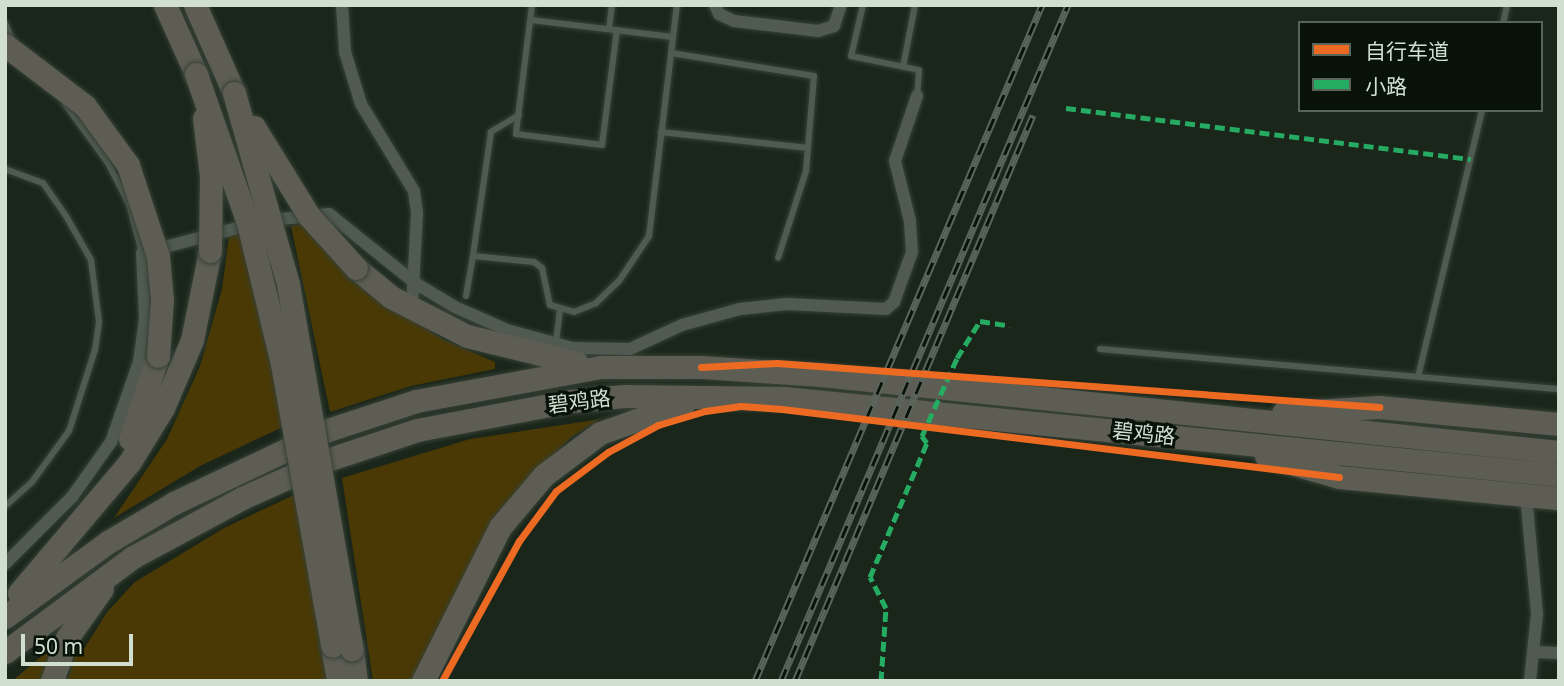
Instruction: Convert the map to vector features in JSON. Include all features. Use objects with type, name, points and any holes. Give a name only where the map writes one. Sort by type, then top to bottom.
[{"type":"highway","points":[[165,5],[196,74],[248,223],[279,352],[342,647],[356,681]]},
{"type":"highway","points":[[195,5],[234,93],[293,195],[356,268],[412,308],[467,336],[538,357],[601,367]]},
{"type":"highway","points":[[5,45],[85,106],[128,165],[158,256],[162,300],[158,356],[139,421],[89,511]]},
{"type":"highway","points":[[5,609],[129,463],[183,365],[204,294],[212,214],[206,133],[196,74]]},
{"type":"highway","points":[[234,93],[288,284],[342,647],[338,681]]},
{"type":"highway","name":"碧鸡路","points":[[5,617],[108,542],[174,503],[328,430],[416,401],[601,367],[701,367],[821,375],[1214,429]]},
{"type":"highway","points":[[423,681],[500,527],[561,458],[625,421],[719,396]]},
{"type":"highway","name":"碧鸡路","points":[[5,652],[133,557],[242,498],[327,460],[417,430],[584,400],[719,396],[1214,429]]},
{"type":"highway","points":[[1214,429],[1379,407],[1559,424]]},
{"type":"highway","points":[[1214,429],[1559,452]]},
{"type":"highway","points":[[1214,429],[1559,475]]},
{"type":"highway","points":[[1214,429],[1339,477],[1559,498]]},
{"type":"highway","points":[[52,681],[79,618],[133,557]]},
{"type":"street","points":[[342,5],[345,52],[360,104],[414,191],[415,283],[412,308]]},
{"type":"street","points":[[715,5],[719,14],[734,22],[818,31],[834,26],[841,5]]},
{"type":"street","points":[[281,219],[329,214],[415,283],[484,321],[555,344],[602,351],[630,349],[681,325],[740,309],[787,304],[886,309],[892,305],[909,266],[913,237],[897,175],[896,147],[917,96]]},
{"type":"street","points":[[5,564],[92,473],[120,422],[139,362],[145,319],[142,253],[242,227]]},
{"type":"street","points":[[1526,495],[1537,614],[1530,681]]},
{"type":"street","points":[[1533,652],[1559,653]]},
{"type":"lane","points":[[533,5],[516,134],[603,145],[612,5]]},
{"type":"lane","points":[[474,256],[534,262],[542,268],[550,305],[574,312],[596,303],[642,250],[649,236],[677,5]]},
{"type":"lane","points":[[863,5],[851,56],[919,70],[917,96]]},
{"type":"lane","points":[[903,67],[915,5]]},
{"type":"lane","points":[[531,20],[673,37]]},
{"type":"lane","points":[[5,23],[13,43],[82,124],[108,163],[129,204],[142,253]]},
{"type":"lane","points":[[671,53],[814,76],[806,171],[778,258]]},
{"type":"lane","points":[[1418,377],[1482,112]]},
{"type":"lane","points":[[466,296],[491,132],[519,115]]},
{"type":"lane","points":[[662,132],[808,148]]},
{"type":"lane","points":[[5,169],[43,183],[66,216],[91,260],[99,310],[95,350],[69,431],[32,482],[5,506]]},
{"type":"lane","points":[[555,344],[560,310]]},
{"type":"lane","points":[[1100,349],[1559,389]]},
{"type":"shaded area","points":[[310,222],[405,315],[444,340],[495,362],[495,369],[411,386],[330,412],[291,226]]},
{"type":"shaded area","points":[[250,232],[289,424],[200,466],[114,518],[167,439],[200,366],[222,289],[229,236]]},
{"type":"shaded area","points":[[601,419],[573,436],[526,479],[416,681],[373,681],[342,478],[470,439]]},
{"type":"shaded area","points":[[300,492],[332,681],[67,681],[77,648],[84,649],[107,612],[135,582],[224,528]]},
{"type":"shaded area","points":[[54,646],[45,681],[12,681]]},
{"type":"railway","points":[[755,681],[1042,5]]},
{"type":"railway","points":[[781,681],[1068,5]]},
{"type":"railway","points":[[795,681],[1033,115]]},
{"type":"marked path","points":[[1066,108],[1471,159]]},
{"type":"marked path","points":[[881,681],[886,608],[870,577],[927,443],[922,436],[957,358],[980,321],[1010,326]]},
{"type":"cycle path","points":[[701,367],[777,363],[1379,407]]},
{"type":"cycle path","points":[[442,681],[519,541],[556,491],[608,452],[658,425],[705,411],[741,406],[782,409],[1339,477]]}]
